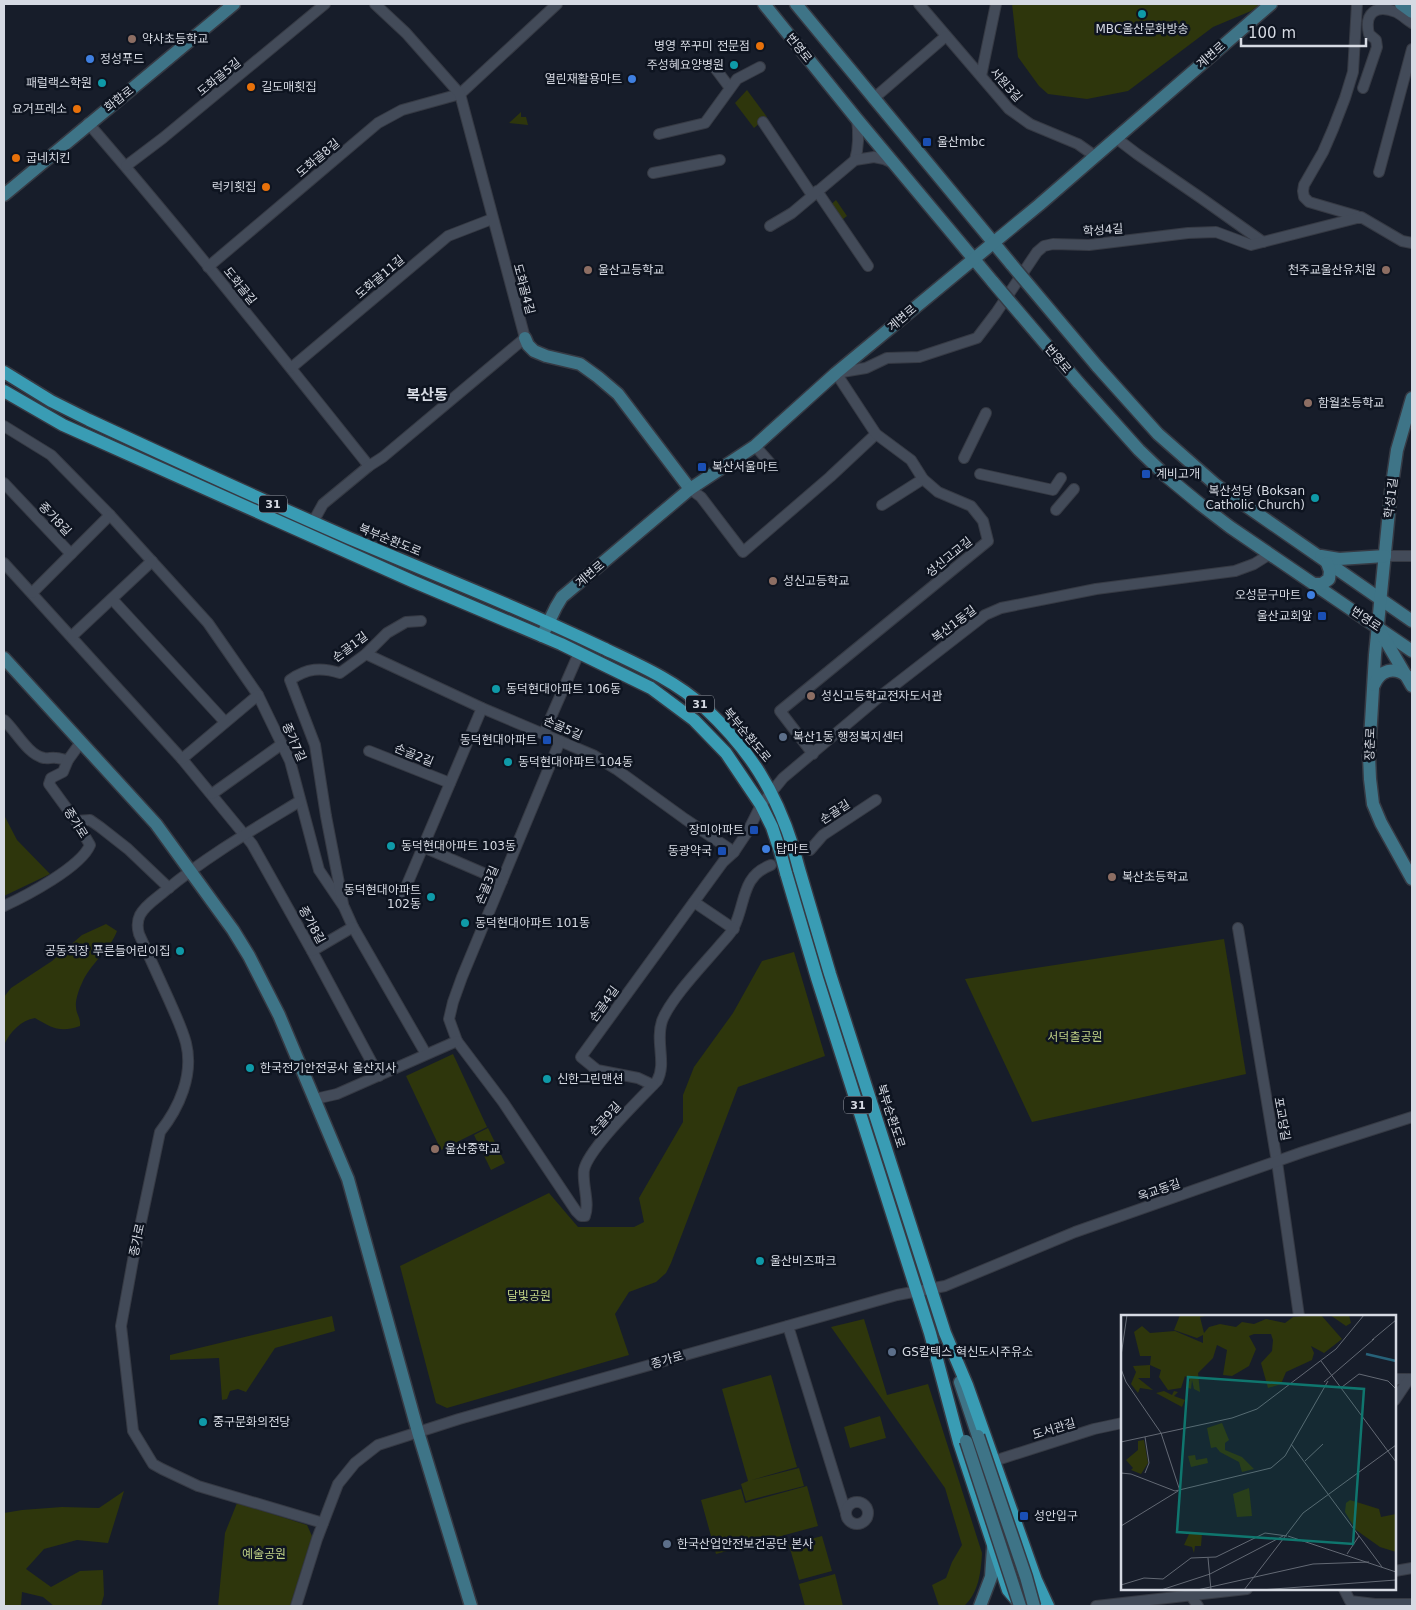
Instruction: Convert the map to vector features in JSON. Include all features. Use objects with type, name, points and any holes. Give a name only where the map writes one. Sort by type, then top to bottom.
[{"type":"main road","name":"화합로","points":[[4,195],[88,123],[234,4]]},
{"type":"main road","name":"번영로","points":[[764,4],[993,282],[1139,450],[1166,476],[1222,521],[1412,651]]},
{"type":"main road","name":"번영로","points":[[796,4],[873,99],[1097,366],[1158,434],[1231,496],[1412,621]]},
{"type":"main road","name":"계변로","points":[[542,636],[562,597],[690,489],[755,446],[836,373],[1039,205],[1271,4]]},
{"type":"main road","points":[[1401,4],[1412,12]]},
{"type":"main road","points":[[525,338],[528,345],[546,356],[580,364],[618,394],[690,489]]},
{"type":"main road","points":[[4,364],[70,404],[119,426],[253,495]]},
{"type":"main road","name":"북부순환도로","points":[[4,372],[68,410],[313,522],[548,622],[659,675],[705,708],[738,742],[772,791],[784,818],[830,974],[932,1289],[972,1438]]},
{"type":"main road","name":"31","points":[[4,390],[63,425],[579,653],[652,688],[694,720],[726,753],[762,805],[772,827],[817,978],[931,1337]]},
{"type":"main road","points":[[4,398],[40,420],[104,450],[248,508]]},
{"type":"main road","name":"학성1길","points":[[1381,599],[1390,491],[1397,450],[1412,398]]},
{"type":"main road","points":[[1314,554],[1338,559],[1385,556]]},
{"type":"main road","points":[[1314,584],[1322,584],[1328,580],[1330,571],[1327,563]]},
{"type":"main road","name":"장춘로","points":[[1381,599],[1373,687],[1370,779],[1373,804],[1381,823],[1412,879]]},
{"type":"main road","points":[[1378,627],[1409,681]]},
{"type":"main road","points":[[4,658],[156,824],[191,870],[249,956],[279,1015],[348,1179],[418,1432],[471,1606]]},
{"type":"main road","points":[[1373,687],[1379,675],[1388,670],[1398,671],[1409,681]]},
{"type":"main road","points":[[945,1332],[967,1385],[994,1460],[1036,1580],[1043,1606]]},
{"type":"main road","points":[[931,1337],[1026,1577],[1034,1606]]},
{"type":"main road","points":[[931,1337],[959,1442],[1008,1590],[1018,1606]]},
{"type":"main road","points":[[972,1438],[1018,1606]]},
{"type":"main road","points":[[980,1606],[991,1576],[993,1545]]},
{"type":"main road","points":[[1018,1606],[1028,1601],[1032,1596],[1036,1580]]},
{"type":"main road","points":[[1036,1580],[1048,1606]]},
{"type":"main road","points":[[1018,1606],[1038,1606]]},
{"type":"street","name":"도화골5길","points":[[126,166],[178,126],[325,4]]},
{"type":"street","name":"도화골4길","points":[[375,4],[406,33],[460,94],[525,338]]},
{"type":"street","points":[[460,94],[557,4]]},
{"type":"street","name":"서원3길","points":[[919,4],[1018,117],[1078,144],[1095,156]]},
{"type":"street","points":[[981,76],[996,4]]},
{"type":"street","points":[[1357,4],[1353,72],[1345,98],[1323,152],[1310,174],[1303,191],[1305,199],[1314,204],[1361,217],[1402,241],[1412,243]]},
{"type":"street","points":[[1363,88],[1377,46],[1376,40],[1368,34],[1369,16],[1376,10],[1385,10],[1402,16],[1412,23]]},
{"type":"street","points":[[873,99],[946,36]]},
{"type":"street","points":[[497,61],[498,48]]},
{"type":"street","points":[[1379,172],[1412,49]]},
{"type":"street","points":[[712,64],[730,88]]},
{"type":"street","points":[[658,134],[705,123],[737,79],[760,66]]},
{"type":"street","name":"도화골8길","points":[[208,267],[378,123],[402,110],[460,94]]},
{"type":"street","points":[[770,226],[792,213],[855,160],[859,134],[856,118]]},
{"type":"street","points":[[763,122],[868,266]]},
{"type":"street","name":"도화골길","points":[[88,123],[126,166],[369,466]]},
{"type":"street","points":[[1116,138],[1263,242]]},
{"type":"street","points":[[855,160],[884,159],[894,164]]},
{"type":"street","points":[[653,173],[720,160]]},
{"type":"street","name":"학성4길","points":[[836,373],[866,368],[887,358],[919,358],[976,338],[996,313],[1037,252],[1044,246],[1053,244],[1089,245],[1188,232],[1216,232],[1251,245],[1361,217]]},
{"type":"street","name":"도화골11길","points":[[291,368],[448,236],[492,219]]},
{"type":"street","points":[[313,522],[323,504],[369,466],[383,457],[525,338]]},
{"type":"street","points":[[690,489],[702,498],[743,552],[830,477],[876,434],[836,373]]},
{"type":"street","points":[[964,458],[986,413]]},
{"type":"street","name":"종가7길","points":[[4,426],[50,455],[110,516],[208,623],[258,695],[290,761],[319,870],[344,907],[353,927],[426,1054]]},
{"type":"street","name":"성신고교길","points":[[813,754],[780,711],[988,541],[983,521],[971,506],[938,492],[923,479],[911,460],[876,434]]},
{"type":"street","points":[[755,446],[771,464]]},
{"type":"street","points":[[980,474],[1053,490],[1061,478]]},
{"type":"street","points":[[882,505],[923,479]]},
{"type":"street","name":"종가8길","points":[[4,483],[71,554],[32,593]]},
{"type":"street","points":[[1056,510],[1074,489]]},
{"type":"street","points":[[71,554],[110,516]]},
{"type":"street","name":"복산1동길","points":[[762,805],[783,778],[878,698],[985,615],[1001,608],[1096,589],[1235,571],[1254,564],[1270,554]]},
{"type":"street","points":[[1385,556],[1412,556]]},
{"type":"street","points":[[72,636],[152,561]]},
{"type":"street","name":"종가8길","points":[[4,562],[182,759],[252,844],[379,1076]]},
{"type":"street","points":[[112,599],[225,722]]},
{"type":"street","name":"손골1길","points":[[344,907],[326,816],[315,745],[290,680],[302,672],[326,669],[340,673],[366,654],[387,633],[406,622],[421,622]]},
{"type":"street","points":[[544,733],[579,653]]},
{"type":"street","name":"손골5길","points":[[366,654],[482,708],[593,755],[734,852]]},
{"type":"street","points":[[182,759],[258,695]]},
{"type":"street","points":[[400,901],[482,708]]},
{"type":"street","points":[[4,720],[35,754],[45,759],[68,760]]},
{"type":"street","name":"손골3길","points":[[457,1041],[450,1025],[450,1012],[462,978],[560,740]]},
{"type":"street","name":"종가로","points":[[4,906],[76,864],[88,852],[90,846],[76,821],[49,784],[51,778],[63,772],[68,760],[81,742]]},
{"type":"street","points":[[212,794],[282,744]]},
{"type":"street","name":"손골2길","points":[[368,751],[450,783]]},
{"type":"street","name":"손골길","points":[[810,850],[823,835],[876,800]]},
{"type":"street","name":"종가로","points":[[300,801],[244,834],[191,870],[140,914],[137,928],[186,1044],[188,1064],[186,1081],[178,1105],[172,1118],[160,1132],[121,1326],[133,1431],[153,1464],[198,1486],[323,1523]]},
{"type":"street","name":"손골4길","points":[[653,1085],[638,1078],[597,1070],[582,1057],[694,902],[724,862],[734,852],[762,805]]},
{"type":"street","points":[[76,821],[90,820],[100,827],[128,849],[169,888]]},
{"type":"street","points":[[423,847],[502,881]]},
{"type":"street","name":"손골9길","points":[[457,1041],[503,1102],[570,1203],[581,1216],[585,1216],[587,1210],[583,1178],[586,1161],[661,1074],[659,1042],[662,1021],[666,1013],[734,929],[749,882],[762,868],[771,865]]},
{"type":"street","points":[[694,902],[734,929]]},
{"type":"street","points":[[312,951],[353,927]]},
{"type":"street","name":"포교당길","points":[[1238,928],[1277,1162],[1299,1315]]},
{"type":"street","points":[[315,1098],[337,1094],[457,1041]]},
{"type":"street","name":"옥교동길","points":[[916,1291],[945,1286],[1075,1232],[1412,1117]]},
{"type":"street","name":"종가로","points":[[296,1606],[338,1484],[355,1463],[378,1445],[468,1416],[897,1294],[916,1291]]},
{"type":"street","points":[[788,1326],[848,1520],[854,1524],[864,1523],[868,1517],[868,1510],[838,1485]]},
{"type":"street","points":[[1396,1379],[1411,1379]]},
{"type":"street","points":[[1396,1399],[1411,1379]]},
{"type":"street","name":"도서관길","points":[[994,1460],[1094,1429],[1121,1423]]},
{"type":"street","points":[[846,1513],[849,1506],[858,1502]]},
{"type":"street","points":[[1396,1570],[1412,1568]]},
{"type":"street","points":[[1096,1606],[1117,1605],[1191,1592],[1228,1590]]},
{"type":"street","points":[[1344,1590],[1350,1601],[1375,1604],[1412,1604]]},
{"type":"street","points":[[1191,1592],[1198,1606]]},
{"type":"green space","points":[[1012,4],[1260,4],[1251,11],[1213,27],[1128,91],[1087,99],[1048,94],[1039,86],[1018,57]]},
{"type":"green space","points":[[747,90],[767,117],[754,128],[735,103]]},
{"type":"green space","points":[[521,112],[521,117],[526,117],[528,125],[509,123]]},
{"type":"green space","points":[[836,200],[847,216],[838,223],[827,208]]},
{"type":"green space","points":[[4,815],[17,840],[50,874],[4,896]]},
{"type":"green space","points":[[106,924],[117,931],[110,944],[86,976],[80,988],[76,1004],[80,1026],[61,1029],[51,1027],[35,1018],[30,1019],[16,1027],[4,1045],[4,997],[11,988],[52,961],[82,935]]},
{"type":"green space","name":"서덕출공원","points":[[1224,939],[1246,1074],[1032,1122],[965,979]]},
{"type":"green space","name":"달빛공원","points":[[794,952],[825,1056],[738,1087],[666,1273],[656,1282],[629,1292],[615,1314],[629,1355],[447,1408],[436,1403],[400,1266],[549,1193],[578,1227],[634,1227],[644,1222],[639,1198],[683,1122],[683,1095],[694,1067],[733,1013],[762,961]]},
{"type":"green space","points":[[453,1054],[487,1127],[441,1150],[406,1076]]},
{"type":"green space","points":[[488,1128],[505,1163],[491,1170],[474,1135]]},
{"type":"green space","points":[[332,1316],[335,1331],[275,1348],[246,1392],[238,1389],[230,1391],[227,1399],[222,1400],[219,1358],[170,1360],[170,1355]]},
{"type":"green space","points":[[864,1319],[887,1395],[928,1384],[982,1553],[980,1574],[976,1588],[964,1606],[939,1606],[932,1585],[946,1578],[952,1562],[962,1545],[945,1488],[831,1327]]},
{"type":"green space","points":[[771,1375],[797,1467],[752,1480],[799,1468],[804,1486],[746,1501],[741,1484],[748,1481],[722,1389]]},
{"type":"green space","points":[[880,1416],[886,1438],[850,1448],[844,1427]]},
{"type":"green space","points":[[807,1486],[818,1526],[716,1554],[701,1500],[741,1489],[745,1503]]},
{"type":"green space","points":[[124,1491],[108,1543],[77,1540],[44,1549],[26,1569],[51,1587],[80,1571],[103,1570],[104,1595],[101,1606],[54,1606],[43,1597],[22,1592],[21,1606],[4,1606],[4,1513],[62,1507],[99,1508]]},
{"type":"green space","name":"예술공원","points":[[237,1503],[307,1525],[312,1536],[290,1606],[218,1606],[225,1533]]},
{"type":"green space","points":[[822,1536],[832,1571],[799,1580],[789,1545]]},
{"type":"green space","points":[[835,1574],[843,1606],[805,1606],[799,1584]]},
{"type":"place","name":"MBC울산문화방송","points":[[1142,14]]},
{"type":"place","name":"약사초등학교","points":[[132,39]]},
{"type":"place","name":"병영 쭈꾸미 전문점","points":[[760,46]]},
{"type":"place","name":"정성푸드","points":[[90,59]]},
{"type":"place","name":"주성혜요양병원","points":[[734,65]]},
{"type":"place","name":"열린재활용마트","points":[[632,79]]},
{"type":"place","name":"패럴랙스학원","points":[[102,83]]},
{"type":"place","name":"길도매횟집","points":[[251,87]]},
{"type":"place","name":"요거프레소","points":[[77,109]]},
{"type":"place","name":"울산mbc","points":[[927,142]]},
{"type":"place","name":"굽네치킨","points":[[16,158]]},
{"type":"place","name":"럭키횟집","points":[[266,187]]},
{"type":"place","name":"울산고등학교","points":[[588,270]]},
{"type":"place","name":"천주교울산유치원","points":[[1386,270]]},
{"type":"place","name":"함월초등학교","points":[[1308,403]]},
{"type":"place","name":"복산서울마트","points":[[702,467]]},
{"type":"place","name":"계비고개","points":[[1146,474]]},
{"type":"place","name":"복산성당 (Boksan Catholic Church)","points":[[1315,498]]},
{"type":"place","name":"성신고등학교","points":[[773,581]]},
{"type":"place","name":"오성문구마트","points":[[1311,595]]},
{"type":"place","name":"울산교회앞","points":[[1322,616]]},
{"type":"place","name":"동덕현대아파트 106동","points":[[496,689]]},
{"type":"place","name":"성신고등학교전자도서관","points":[[811,696]]},
{"type":"place","name":"복산1동 행정복지센터","points":[[783,737]]},
{"type":"place","name":"동덕현대아파트","points":[[547,740]]},
{"type":"place","name":"동덕현대아파트 104동","points":[[508,762]]},
{"type":"place","name":"장미아파트","points":[[754,830]]},
{"type":"place","name":"동덕현대아파트 103동","points":[[391,846]]},
{"type":"place","name":"탑마트","points":[[766,849]]},
{"type":"place","name":"동광약국","points":[[722,851]]},
{"type":"place","name":"복산초등학교","points":[[1112,877]]},
{"type":"place","name":"동덕현대아파트 102동","points":[[431,897]]},
{"type":"place","name":"동덕현대아파트 101동","points":[[465,923]]},
{"type":"place","name":"공동직장 푸른들어린이집","points":[[180,951]]},
{"type":"place","name":"한국전기안전공사 울산지사","points":[[250,1068]]},
{"type":"place","name":"신한그린맨션","points":[[547,1079]]},
{"type":"place","name":"울산중학교","points":[[435,1149]]},
{"type":"place","name":"울산비즈파크","points":[[760,1261]]},
{"type":"place","name":"GS칼텍스 혁신도시주유소","points":[[892,1352]]},
{"type":"place","name":"중구문화의전당","points":[[203,1422]]},
{"type":"place","name":"성안입구","points":[[1024,1516]]},
{"type":"place","name":"한국산업안전보건공단 본사","points":[[667,1544]]},
{"type":"district","name":"복산동","points":[[427,395]]}]
